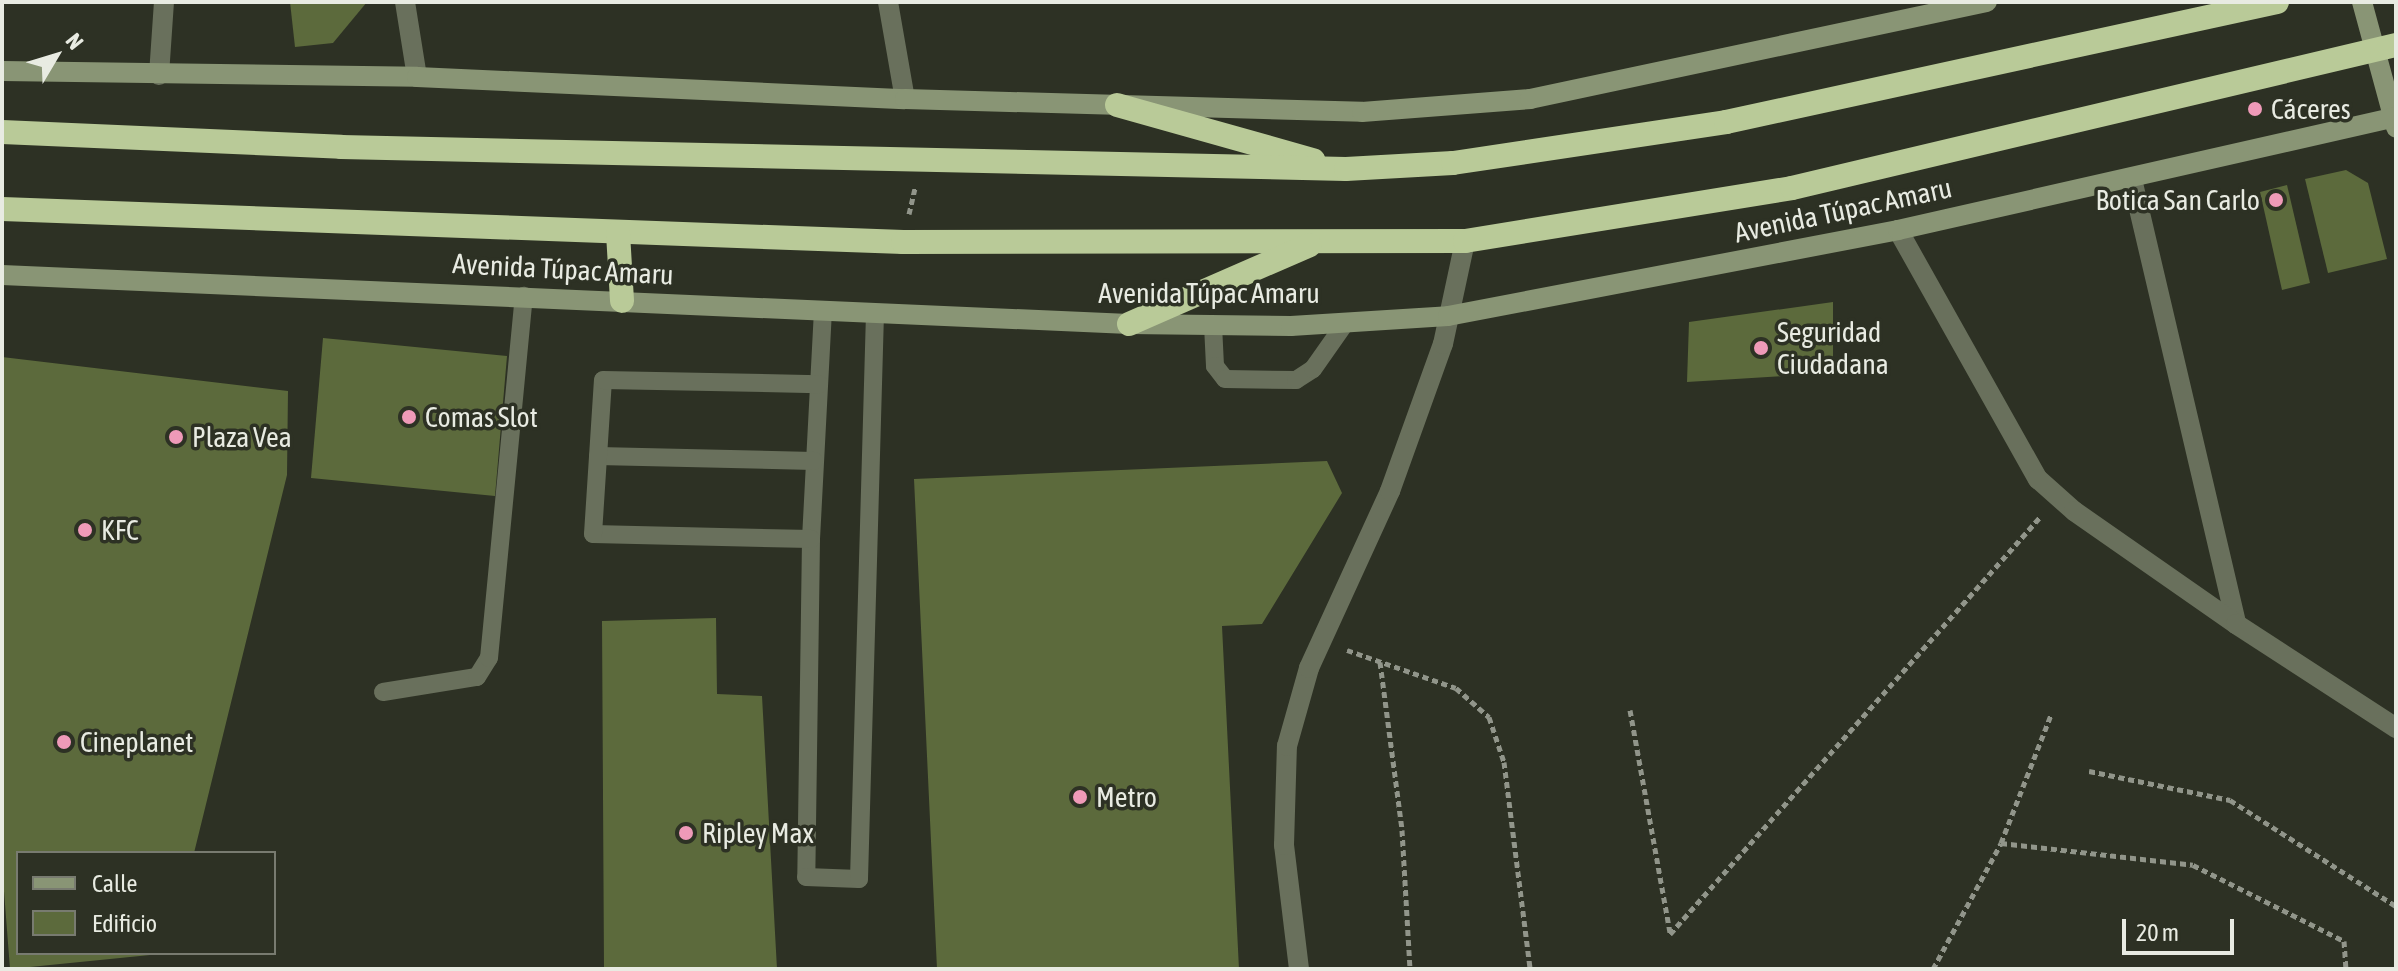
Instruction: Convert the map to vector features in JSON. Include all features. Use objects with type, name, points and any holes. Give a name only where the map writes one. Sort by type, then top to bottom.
[{"type":"highway","points":[[2,132],[341,147],[921,160],[1346,169],[1453,163],[1726,122],[2277,2]]},
{"type":"highway","name":"Avenida Túpac Amaru","points":[[2,209],[903,242],[1465,241],[1792,188],[2386,47]]},
{"type":"highway","points":[[1117,105],[1346,169]]},
{"type":"highway","points":[[618,233],[622,301]]},
{"type":"highway","points":[[1129,324],[1318,241]]},
{"type":"street","points":[[159,75],[164,2]]},
{"type":"street","points":[[405,2],[417,77]]},
{"type":"street","points":[[888,2],[905,99]]},
{"type":"street","points":[[2,71],[417,77],[905,99],[1362,112],[1530,99],[1987,2]]},
{"type":"street","points":[[2362,2],[2386,47],[2395,121]]},
{"type":"street","name":"Avenida Túpac Amaru","points":[[2,275],[1129,324],[1346,322],[1448,316],[1898,230],[2395,121]]},
{"type":"street","points":[[2132,179],[2236,624]]},
{"type":"street","points":[[1898,230],[2038,479],[2236,624],[2396,728]]},
{"type":"street","points":[[1299,969],[1284,845],[1287,746],[1319,641],[1390,491],[1448,316],[1465,241]]},
{"type":"lane","points":[[383,692],[477,677],[489,658],[524,296]]},
{"type":"lane","points":[[823,310],[811,539],[806,877],[859,879],[875,314]]},
{"type":"lane","points":[[1213,325],[1215,366],[1225,379],[1296,380],[1313,369],[1346,322]]},
{"type":"lane","points":[[811,539],[593,534],[603,380],[819,384]]},
{"type":"lane","points":[[598,456],[814,461]]},
{"type":"path","points":[[903,242],[921,160]]},
{"type":"path","points":[[1630,710],[1670,934],[2058,496]]},
{"type":"path","points":[[1319,641],[1456,688],[1489,717],[1504,762],[1530,969]]},
{"type":"path","points":[[1380,662],[1402,830],[1410,969]]},
{"type":"path","points":[[1933,969],[2001,843],[2051,715]]},
{"type":"path","points":[[2089,771],[2230,800],[2396,906]]},
{"type":"path","points":[[2001,843],[2193,865],[2344,941],[2346,969]]},
{"type":"building","points":[[290,2],[367,2],[333,43],[295,47]]},
{"type":"building","points":[[2346,170],[2368,183],[2387,259],[2328,273],[2305,179]]},
{"type":"building","points":[[2287,185],[2310,283],[2282,290],[2260,192]]},
{"type":"building","name":"Seguridad Ciudadana","points":[[1833,302],[1833,373],[1687,382],[1689,322]]},
{"type":"building","name":"Comas Slot","points":[[323,338],[507,356],[495,496],[311,478]]},
{"type":"building","points":[[2,357],[288,391],[287,475],[194,851],[16,851],[16,955],[150,955],[10,969],[2,865]]},
{"type":"building","name":"Metro","points":[[1327,461],[1342,493],[1262,624],[1222,626],[1239,969],[937,969],[914,479]]},
{"type":"building","name":"Ripley Max","points":[[716,618],[717,694],[762,696],[777,969],[604,969],[602,621]]},
{"type":"place","name":"Cáceres","points":[[2255,109]]},
{"type":"place","name":"Botica San Carlo","points":[[2276,200]]},
{"type":"place","name":"Seguridad Ciudadana","points":[[1761,348]]},
{"type":"place","name":"Comas Slot","points":[[409,417]]},
{"type":"place","name":"Plaza Vea","points":[[176,437]]},
{"type":"place","name":"KFC","points":[[85,530]]},
{"type":"place","name":"Cineplanet","points":[[64,742]]},
{"type":"place","name":"Metro","points":[[1080,797]]},
{"type":"place","name":"Ripley Max","points":[[686,833]]}]
